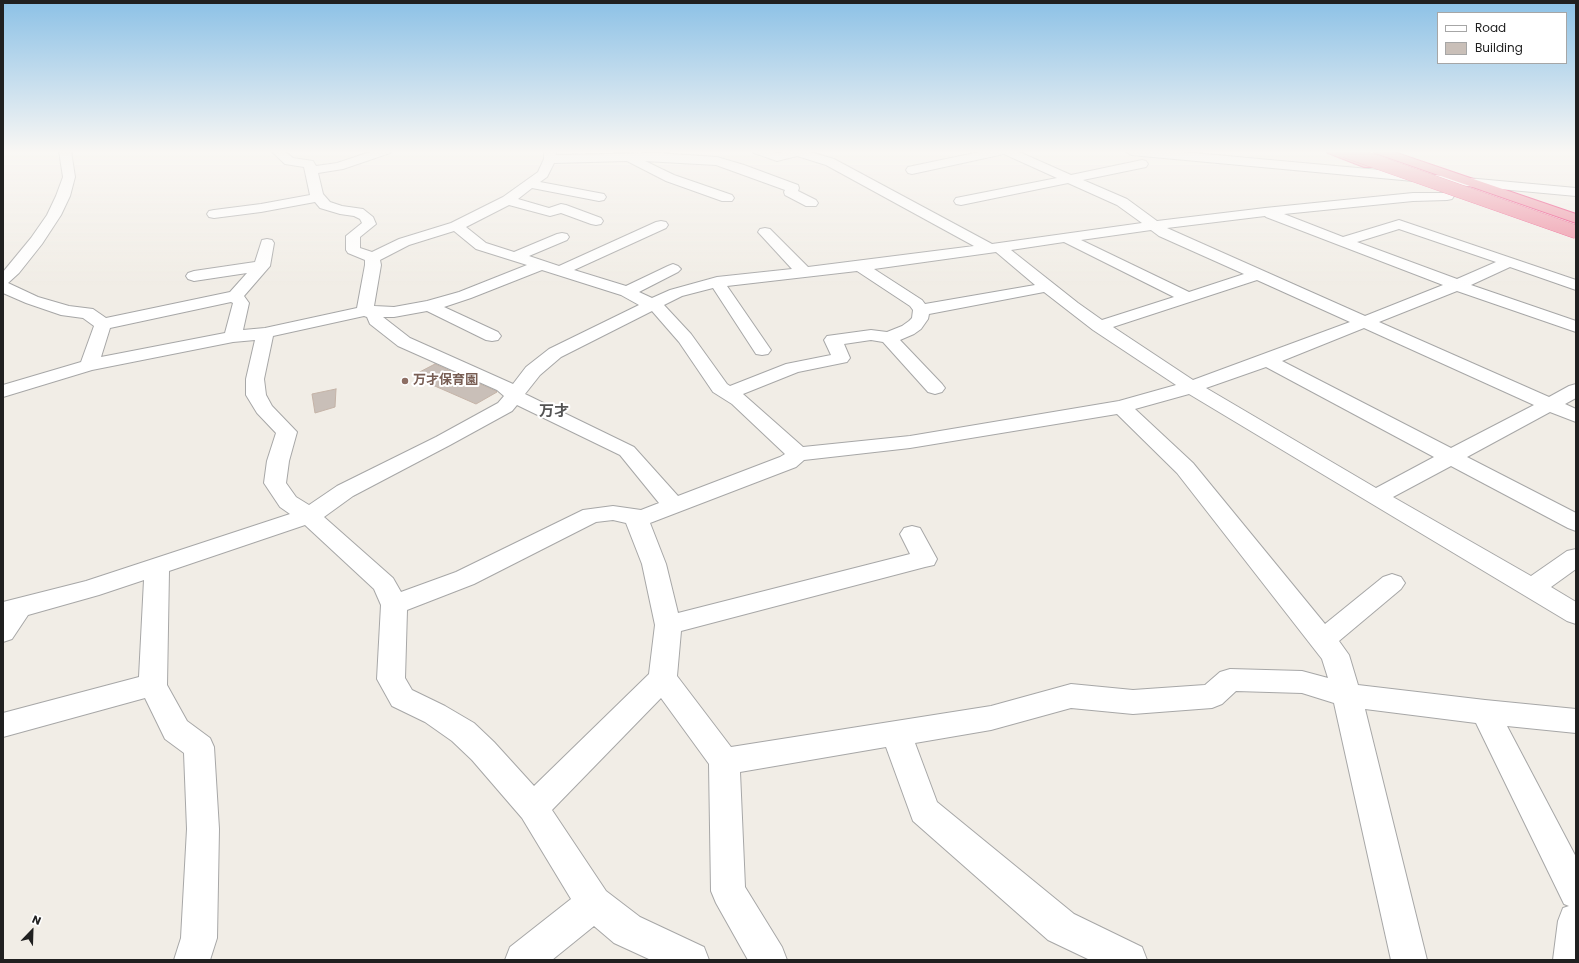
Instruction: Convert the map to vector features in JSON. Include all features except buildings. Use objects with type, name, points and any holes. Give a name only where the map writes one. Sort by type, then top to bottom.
[{"type":"highway","points":[[1456,196],[1576,238]]},
{"type":"highway","points":[[1473,196],[1576,232]]},
{"type":"highway","points":[[1495,196],[1576,224]]},
{"type":"highway","points":[[1509,196],[1576,219]]},
{"type":"street","points":[[3,280],[14,270],[37,241],[54,215],[63,196]]},
{"type":"street","points":[[214,214],[261,208],[319,197],[325,205],[340,210],[358,212],[366,217],[369,224],[353,236],[353,250],[372,258],[404,242],[456,226],[514,196]]},
{"type":"street","points":[[594,196],[600,197]]},
{"type":"street","points":[[721,196],[727,198]]},
{"type":"street","points":[[798,196],[811,203]]},
{"type":"street","points":[[895,196],[994,247],[1048,287],[1072,307],[1191,387],[1576,614]]},
{"type":"street","points":[[961,201],[986,196]]},
{"type":"street","points":[[1108,196],[1122,202],[1152,226],[1164,233],[1576,416]]},
{"type":"street","points":[[3,632],[10,610],[90,589],[309,516],[345,491],[443,441],[505,407],[533,371],[555,353],[676,293],[717,282],[860,266],[1152,226],[1266,212],[1413,197],[1447,196]]},
{"type":"street","points":[[508,200],[550,212],[561,208],[596,221]]},
{"type":"street","points":[[1266,212],[1458,285],[1576,327]]},
{"type":"street","points":[[1344,241],[1399,224],[1576,285]]},
{"type":"street","points":[[560,272],[661,225]]},
{"type":"street","points":[[456,226],[480,246],[627,292],[658,308],[685,338],[720,388],[739,400],[798,454]]},
{"type":"street","points":[[765,232],[804,272]]},
{"type":"street","points":[[514,257],[562,237]]},
{"type":"street","points":[[1066,238],[1188,298]]},
{"type":"street","points":[[3,287],[32,300],[60,309],[87,313],[103,324],[235,296],[262,266],[267,243]]},
{"type":"street","points":[[365,311],[373,265],[372,258]]},
{"type":"street","points":[[533,808],[663,678],[668,625],[654,564],[637,520],[788,462],[798,454],[910,442],[1120,407],[1191,387],[1267,360],[1365,322],[1458,285],[1509,262]]},
{"type":"street","points":[[3,390],[88,365],[233,337],[265,333],[365,311],[394,312],[429,306],[465,295],[541,265]]},
{"type":"street","points":[[194,276],[262,266]]},
{"type":"street","points":[[728,393],[792,368],[841,358],[833,340],[871,335],[889,338],[908,330],[915,325],[920,319],[921,310],[916,303],[860,266]]},
{"type":"street","points":[[627,292],[673,269]]},
{"type":"street","points":[[1099,326],[1259,274]]},
{"type":"street","points":[[717,282],[762,350]]},
{"type":"street","points":[[921,310],[1048,287]]},
{"type":"street","points":[[233,337],[242,303],[235,296]]},
{"type":"street","points":[[429,306],[492,336]]},
{"type":"street","points":[[365,311],[374,314],[376,320],[404,342],[504,386],[514,395],[531,405],[627,451],[674,505]]},
{"type":"street","points":[[88,365],[103,324]]},
{"type":"street","points":[[265,333],[254,379],[256,395],[264,409],[287,432],[278,461],[275,482],[288,502],[309,516],[384,584],[394,605],[392,679],[402,698],[435,714],[463,732],[483,751],[533,808],[594,903],[627,930],[691,960]]},
{"type":"street","points":[[889,338],[935,388]]},
{"type":"street","points":[[1267,360],[1576,523]]},
{"type":"street","points":[[1376,497],[1576,390]]},
{"type":"street","points":[[1120,407],[1185,468],[1335,655],[1347,695],[1409,960]]},
{"type":"street","points":[[394,605],[465,578],[591,516],[613,513],[642,518]]},
{"type":"street","points":[[668,625],[925,559],[912,534]]},
{"type":"street","points":[[1532,588],[1576,557]]},
{"type":"street","points":[[157,567],[153,685],[176,730],[199,747],[203,829],[198,938],[192,960]]},
{"type":"street","points":[[1323,640],[1392,583]]},
{"type":"street","points":[[663,678],[724,761],[728,891],[769,960]]},
{"type":"street","points":[[724,761],[991,718],[1071,696],[1133,702],[1212,696],[1230,680],[1302,682],[1347,695],[1485,712],[1576,721]]},
{"type":"street","points":[[3,725],[153,685]]},
{"type":"street","points":[[1485,712],[1576,892]]},
{"type":"street","points":[[896,733],[924,811],[1061,927],[1129,960]]},
{"type":"street","points":[[524,960],[594,903]]},
{"type":"street","points":[[1571,960],[1576,921]]},
{"type":"place","name":"万才保育園","points":[[405,381]]},
{"type":"district","name":"万才","points":[[554,412]]}]
